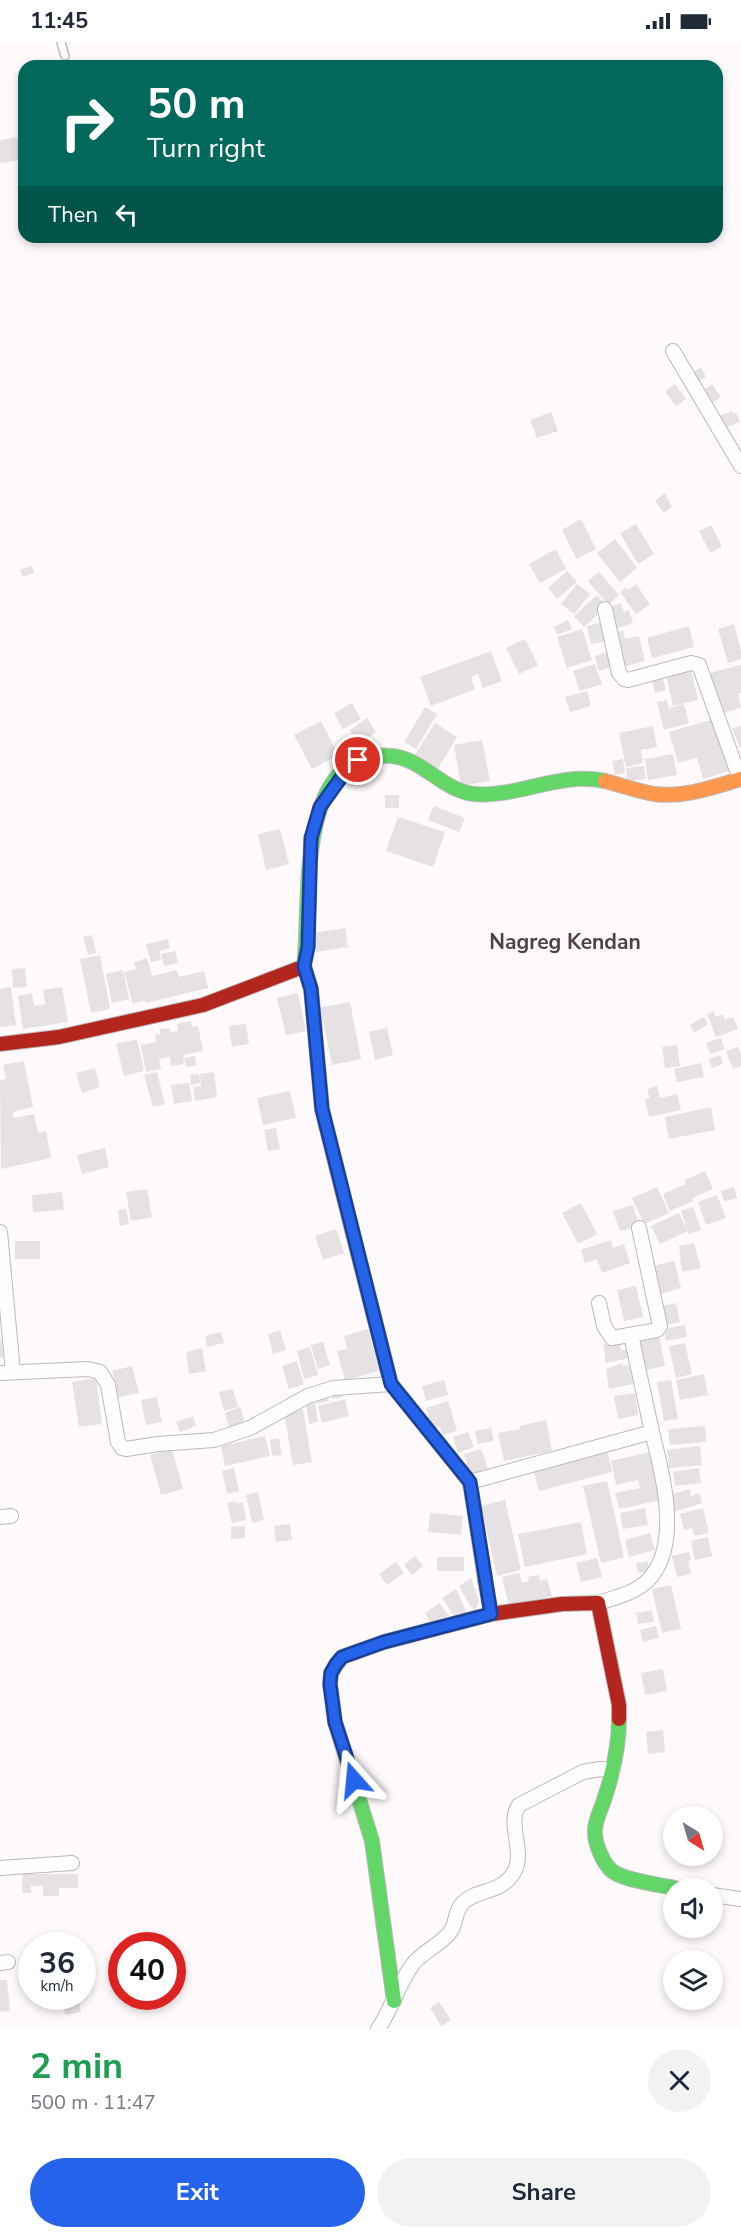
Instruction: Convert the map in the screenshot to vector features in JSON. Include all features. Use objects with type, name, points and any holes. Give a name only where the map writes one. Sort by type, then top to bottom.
[{"type":"street","points":[[673,351],[741,466]]},
{"type":"street","points":[[491,1614],[470,1482],[391,1384],[322,1109],[311,989],[304,966],[308,947],[311,838],[320,807],[348,768],[358,760],[392,755],[404,758],[451,788],[473,794],[511,791],[542,783],[585,778],[657,794],[680,795],[741,779],[699,665],[691,663],[628,680],[624,679],[620,673],[605,609]]},
{"type":"street","points":[[0,1044],[59,1037],[203,1005],[304,966]]},
{"type":"street","points":[[599,1303],[604,1326],[614,1338],[657,1330],[660,1321],[639,1228]]},
{"type":"street","points":[[0,1232],[6,1372],[88,1370],[100,1372],[108,1385],[119,1445],[126,1449],[214,1440],[250,1428],[308,1396],[333,1388],[391,1384]]},
{"type":"street","points":[[394,2001],[376,1865],[366,1819],[335,1722],[330,1684],[331,1673],[342,1657],[384,1642],[491,1614],[562,1604],[598,1603],[644,1584],[657,1569],[666,1538],[667,1504],[631,1335]]},
{"type":"street","points":[[470,1482],[652,1432]]},
{"type":"street","points":[[598,1603],[619,1705],[619,1734],[613,1770],[595,1829],[597,1843],[602,1858],[613,1872],[645,1883],[663,1886]]},
{"type":"street","points":[[378,2029],[415,1961],[451,1930],[461,1905],[474,1896],[500,1887],[513,1874],[518,1860],[515,1815],[519,1805],[583,1772],[600,1768],[613,1770]]},
{"type":"street","points":[[0,1868],[72,1863]]},
{"type":"street","points":[[723,1897],[741,1899]]},
{"type":"lane","points":[[62,42],[65,56]]},
{"type":"building","points":[[18,137],[18,161],[0,163],[0,140]]},
{"type":"building","points":[[701,367],[706,377],[695,383],[690,374]]},
{"type":"building","points":[[675,384],[686,399],[676,406],[665,391]]},
{"type":"building","points":[[712,384],[721,397],[709,405],[701,392]]},
{"type":"building","points":[[732,411],[733,414],[736,413],[740,422],[725,428],[720,416]]},
{"type":"building","points":[[551,412],[558,431],[537,438],[530,420]]},
{"type":"building","points":[[665,493],[672,507],[664,513],[655,501]]},
{"type":"building","points":[[581,519],[596,549],[577,559],[562,530]]},
{"type":"building","points":[[636,524],[654,554],[638,564],[620,533]]},
{"type":"building","points":[[711,525],[722,547],[710,553],[699,531]]},
{"type":"building","points":[[615,539],[637,568],[620,582],[597,553]]},
{"type":"building","points":[[556,549],[566,569],[540,583],[529,564]]},
{"type":"building","points":[[32,566],[34,573],[23,577],[20,570]]},
{"type":"building","points":[[567,571],[577,582],[557,599],[548,588]]},
{"type":"building","points":[[599,572],[619,595],[608,605],[588,581]]},
{"type":"building","points":[[577,584],[590,594],[574,614],[561,604]]},
{"type":"building","points":[[636,584],[650,604],[636,614],[620,592]]},
{"type":"building","points":[[597,595],[607,606],[584,627],[574,616]]},
{"type":"building","points":[[621,603],[624,612],[629,610],[633,623],[614,629],[607,608]]},
{"type":"building","points":[[568,620],[572,629],[557,635],[554,627]]},
{"type":"building","points":[[608,621],[612,640],[591,644],[587,626]]},
{"type":"building","points":[[734,624],[741,659],[728,663],[718,629]]},
{"type":"building","points":[[689,626],[694,647],[652,658],[647,638]]},
{"type":"building","points":[[582,629],[592,660],[567,668],[557,637]]},
{"type":"building","points":[[623,631],[625,639],[639,636],[645,661],[623,667],[615,632]]},
{"type":"building","points":[[525,639],[538,665],[519,674],[506,648]]},
{"type":"building","points":[[491,651],[502,681],[483,688],[478,674],[471,677],[475,689],[431,706],[420,677]]},
{"type":"building","points":[[609,651],[614,666],[599,671],[595,656]]},
{"type":"building","points":[[595,664],[602,684],[580,691],[573,671]]},
{"type":"building","points":[[690,665],[698,700],[673,706],[665,671]]},
{"type":"building","points":[[741,665],[741,693],[738,694],[741,708],[719,714],[709,673]]},
{"type":"building","points":[[662,673],[666,690],[655,693],[651,676]]},
{"type":"building","points":[[587,691],[591,706],[570,712],[565,697]]},
{"type":"building","points":[[667,700],[669,708],[684,704],[689,723],[664,730],[657,702]]},
{"type":"building","points":[[352,703],[361,719],[343,729],[334,713]]},
{"type":"building","points":[[425,707],[437,714],[416,749],[404,742]]},
{"type":"building","points":[[367,718],[376,732],[359,744],[350,730]]},
{"type":"building","points":[[714,719],[729,771],[703,779],[697,758],[678,763],[669,732]]},
{"type":"building","points":[[321,721],[338,755],[312,769],[294,735]]},
{"type":"building","points":[[435,723],[457,737],[436,772],[413,758]]},
{"type":"building","points":[[741,725],[741,750],[732,729]]},
{"type":"building","points":[[653,726],[657,747],[641,750],[643,763],[626,767],[619,733]]},
{"type":"building","points":[[482,740],[490,781],[461,786],[454,745]]},
{"type":"building","points":[[673,754],[677,775],[648,780],[645,759]]},
{"type":"building","points":[[623,759],[625,773],[615,775],[612,761]]},
{"type":"building","points":[[644,766],[645,779],[627,781],[626,768]]},
{"type":"building","points":[[385,795],[399,795],[399,808],[385,808]]},
{"type":"building","points":[[434,806],[465,818],[459,832],[428,820]]},
{"type":"building","points":[[398,817],[445,832],[433,867],[386,851]]},
{"type":"building","points":[[280,829],[289,864],[266,870],[258,834]]},
{"type":"building","points":[[345,928],[348,947],[316,952],[313,933]]},
{"type":"building","points":[[92,935],[96,953],[88,955],[83,937]]},
{"type":"building","points":[[168,939],[170,948],[159,951],[161,960],[151,962],[146,944]]},
{"type":"building","points":[[175,951],[178,963],[164,966],[161,954]]},
{"type":"building","points":[[100,955],[110,1009],[91,1013],[80,959]]},
{"type":"building","points":[[147,958],[152,976],[177,970],[179,977],[204,971],[208,988],[133,1004],[124,972],[136,969],[134,962]]},
{"type":"building","points":[[25,968],[27,987],[13,988],[12,969]]},
{"type":"building","points":[[123,970],[129,999],[112,1003],[106,974]]},
{"type":"building","points":[[11,987],[16,1025],[0,1027],[0,989]]},
{"type":"building","points":[[62,987],[68,1022],[23,1029],[18,996],[32,993],[34,1006],[45,1004],[43,990]]},
{"type":"building","points":[[298,993],[306,1031],[286,1035],[277,998]]},
{"type":"building","points":[[350,1002],[361,1059],[332,1065],[318,1008]]},
{"type":"building","points":[[714,1011],[716,1017],[723,1014],[725,1020],[733,1017],[738,1029],[716,1037],[707,1014]]},
{"type":"building","points":[[704,1017],[708,1024],[694,1033],[690,1025]]},
{"type":"building","points":[[191,1021],[192,1027],[198,1026],[203,1051],[183,1055],[184,1064],[171,1066],[170,1057],[159,1059],[161,1069],[146,1072],[141,1045],[156,1042],[155,1035],[160,1034],[160,1029],[170,1028],[170,1032],[178,1031],[177,1024]]},
{"type":"building","points":[[246,1024],[249,1044],[232,1047],[229,1026]]},
{"type":"building","points":[[387,1028],[393,1055],[375,1060],[369,1032]]},
{"type":"building","points":[[721,1038],[725,1049],[710,1054],[706,1043]]},
{"type":"building","points":[[137,1039],[144,1071],[124,1076],[116,1044]]},
{"type":"building","points":[[677,1045],[680,1066],[665,1068],[662,1047]]},
{"type":"building","points":[[738,1047],[741,1066],[733,1069],[726,1051]]},
{"type":"building","points":[[720,1055],[723,1064],[712,1068],[709,1059]]},
{"type":"building","points":[[195,1056],[196,1065],[186,1067],[184,1058]]},
{"type":"building","points":[[24,1061],[33,1107],[13,1112],[14,1118],[34,1114],[38,1133],[46,1131],[51,1158],[1,1169],[0,1080],[6,1079],[3,1065]]},
{"type":"building","points":[[701,1063],[704,1077],[677,1082],[674,1069]]},
{"type":"building","points":[[95,1068],[100,1087],[82,1093],[76,1073]]},
{"type":"building","points":[[157,1072],[165,1104],[153,1107],[144,1075]]},
{"type":"building","points":[[214,1072],[217,1097],[195,1101],[193,1087],[201,1086],[200,1074]]},
{"type":"building","points":[[199,1074],[200,1083],[191,1085],[190,1075]]},
{"type":"building","points":[[189,1083],[192,1101],[174,1104],[171,1085]]},
{"type":"building","points":[[657,1086],[660,1098],[677,1094],[681,1110],[649,1117],[645,1099],[650,1098],[647,1089]]},
{"type":"building","points":[[290,1091],[296,1118],[263,1125],[257,1098]]},
{"type":"building","points":[[711,1107],[715,1130],[669,1139],[665,1117]]},
{"type":"building","points":[[276,1128],[280,1149],[268,1151],[264,1130]]},
{"type":"building","points":[[105,1148],[109,1167],[82,1174],[77,1155]]},
{"type":"building","points":[[705,1171],[713,1189],[670,1211],[663,1194],[686,1184],[685,1180]]},
{"type":"building","points":[[657,1187],[669,1213],[644,1224],[632,1198]]},
{"type":"building","points":[[734,1187],[737,1198],[724,1202],[721,1191]]},
{"type":"building","points":[[147,1189],[152,1217],[131,1221],[126,1192]]},
{"type":"building","points":[[62,1192],[64,1210],[33,1212],[32,1195]]},
{"type":"building","points":[[717,1195],[726,1218],[706,1225],[698,1202]]},
{"type":"building","points":[[581,1203],[597,1234],[578,1244],[562,1213]]},
{"type":"building","points":[[633,1205],[639,1226],[620,1231],[613,1211]]},
{"type":"building","points":[[693,1207],[701,1230],[689,1234],[681,1211]]},
{"type":"building","points":[[126,1209],[129,1224],[120,1226],[118,1210]]},
{"type":"building","points":[[679,1213],[688,1231],[660,1244],[651,1226]]},
{"type":"building","points":[[336,1229],[344,1253],[323,1260],[315,1236]]},
{"type":"building","points":[[611,1240],[613,1248],[624,1244],[630,1263],[602,1273],[597,1259],[585,1263],[581,1250]]},
{"type":"building","points":[[15,1241],[40,1241],[40,1259],[15,1259]]},
{"type":"building","points":[[694,1243],[701,1268],[682,1272],[679,1246]]},
{"type":"building","points":[[674,1261],[681,1288],[660,1294],[653,1266]]},
{"type":"building","points":[[636,1286],[643,1317],[624,1321],[617,1290]]},
{"type":"building","points":[[676,1303],[680,1322],[665,1325],[662,1306]]},
{"type":"building","points":[[685,1325],[687,1337],[666,1341],[664,1329]]},
{"type":"building","points":[[368,1329],[379,1371],[345,1380],[337,1351],[347,1349],[344,1336]]},
{"type":"building","points":[[280,1330],[286,1350],[273,1354],[268,1334]]},
{"type":"building","points":[[221,1332],[224,1343],[207,1347],[205,1336]]},
{"type":"building","points":[[659,1335],[665,1366],[645,1370],[639,1339]]},
{"type":"building","points":[[0,1340],[4,1357],[0,1358]]},
{"type":"building","points":[[619,1341],[621,1350],[628,1349],[630,1358],[606,1363],[603,1344]]},
{"type":"building","points":[[323,1342],[330,1365],[318,1369],[311,1345]]},
{"type":"building","points":[[685,1343],[692,1374],[676,1378],[669,1346]]},
{"type":"building","points":[[310,1347],[318,1375],[304,1379],[297,1351]]},
{"type":"building","points":[[202,1348],[206,1371],[189,1374],[186,1352]]},
{"type":"building","points":[[297,1361],[304,1384],[289,1389],[282,1366]]},
{"type":"building","points":[[622,1363],[623,1366],[629,1365],[633,1384],[609,1389],[606,1369]]},
{"type":"building","points":[[132,1366],[139,1393],[118,1397],[112,1371]]},
{"type":"building","points":[[704,1374],[708,1395],[680,1400],[676,1380]]},
{"type":"building","points":[[96,1378],[102,1424],[79,1427],[72,1382]]},
{"type":"building","points":[[444,1380],[448,1395],[426,1401],[422,1386]]},
{"type":"building","points":[[671,1380],[678,1419],[664,1421],[657,1382]]},
{"type":"building","points":[[233,1389],[238,1407],[224,1411],[219,1392]]},
{"type":"building","points":[[342,1389],[343,1397],[332,1399],[331,1392]]},
{"type":"building","points":[[327,1393],[329,1401],[317,1404],[316,1396]]},
{"type":"building","points":[[635,1393],[638,1415],[618,1419],[614,1396]]},
{"type":"building","points":[[157,1397],[162,1422],[146,1425],[141,1400]]},
{"type":"building","points":[[345,1399],[349,1416],[322,1423],[318,1406]]},
{"type":"building","points":[[448,1401],[457,1431],[442,1435],[440,1427],[432,1429],[426,1408]]},
{"type":"building","points":[[315,1403],[318,1422],[309,1424],[306,1404]]},
{"type":"building","points":[[240,1407],[245,1422],[229,1427],[225,1413]]},
{"type":"building","points":[[303,1409],[312,1462],[293,1465],[284,1412]]},
{"type":"building","points":[[193,1416],[196,1426],[180,1432],[176,1422]]},
{"type":"building","points":[[546,1420],[552,1451],[504,1461],[498,1433],[520,1429],[520,1426]]},
{"type":"building","points":[[705,1426],[706,1442],[670,1445],[668,1429]]},
{"type":"building","points":[[491,1428],[494,1441],[478,1444],[475,1431]]},
{"type":"building","points":[[468,1432],[474,1447],[458,1453],[453,1437]]},
{"type":"building","points":[[265,1436],[270,1456],[225,1466],[221,1446]]},
{"type":"building","points":[[279,1438],[282,1455],[272,1456],[270,1440]]},
{"type":"building","points":[[700,1446],[702,1465],[669,1468],[667,1450]]},
{"type":"building","points":[[172,1449],[183,1489],[161,1495],[150,1455]]},
{"type":"building","points":[[481,1449],[488,1469],[470,1475],[464,1454]]},
{"type":"building","points":[[607,1450],[612,1472],[539,1491],[533,1469]]},
{"type":"building","points":[[651,1452],[662,1500],[619,1509],[615,1493],[640,1488],[638,1480],[616,1485],[611,1461]]},
{"type":"building","points":[[234,1468],[239,1491],[227,1494],[222,1471]]},
{"type":"building","points":[[699,1468],[701,1483],[675,1486],[673,1472]]},
{"type":"building","points":[[607,1481],[624,1557],[601,1563],[583,1486]]},
{"type":"building","points":[[690,1489],[691,1496],[699,1493],[702,1503],[674,1512],[669,1495]]},
{"type":"building","points":[[258,1492],[264,1520],[252,1523],[246,1495]]},
{"type":"building","points":[[505,1500],[521,1570],[497,1576],[481,1506]]},
{"type":"building","points":[[235,1501],[236,1504],[243,1502],[246,1520],[232,1523],[227,1503]]},
{"type":"building","points":[[645,1508],[648,1525],[623,1529],[620,1513]]},
{"type":"building","points":[[703,1508],[709,1533],[694,1536],[692,1528],[684,1530],[680,1514]]},
{"type":"building","points":[[430,1513],[463,1516],[461,1535],[428,1532]]},
{"type":"building","points":[[581,1522],[587,1554],[525,1567],[518,1534]]},
{"type":"building","points":[[290,1524],[292,1540],[276,1542],[274,1526]]},
{"type":"building","points":[[245,1526],[245,1538],[231,1539],[231,1527]]},
{"type":"building","points":[[650,1533],[655,1550],[629,1557],[625,1540]]},
{"type":"building","points":[[708,1537],[712,1556],[695,1560],[691,1541]]},
{"type":"building","points":[[689,1552],[691,1560],[688,1561],[691,1574],[677,1577],[672,1556]]},
{"type":"building","points":[[415,1556],[423,1566],[412,1575],[404,1565]]},
{"type":"building","points":[[437,1557],[464,1557],[464,1571],[437,1571]]},
{"type":"building","points":[[597,1558],[602,1577],[581,1582],[576,1563]]},
{"type":"building","points":[[648,1561],[649,1571],[638,1573],[636,1563]]},
{"type":"building","points":[[396,1562],[404,1573],[387,1585],[379,1574]]},
{"type":"building","points":[[519,1573],[522,1583],[529,1581],[528,1577],[539,1575],[540,1581],[547,1579],[552,1596],[509,1606],[502,1577]]},
{"type":"building","points":[[471,1578],[479,1600],[476,1610],[470,1606],[459,1586]]},
{"type":"building","points":[[671,1585],[681,1629],[662,1633],[652,1589]]},
{"type":"building","points":[[456,1589],[467,1614],[455,1618],[442,1598]]},
{"type":"building","points":[[439,1603],[449,1616],[430,1622],[425,1613]]},
{"type":"building","points":[[652,1610],[654,1622],[638,1624],[636,1613]]},
{"type":"building","points":[[656,1626],[659,1638],[643,1642],[640,1630]]},
{"type":"building","points":[[663,1669],[667,1691],[645,1695],[641,1673]]},
{"type":"building","points":[[663,1730],[665,1752],[648,1754],[646,1732]]},
{"type":"building","points":[[23,1874],[78,1874],[78,1888],[59,1888],[59,1896],[43,1896],[43,1886],[31,1886],[31,1893],[22,1893]]},
{"type":"building","points":[[0,1980],[7,1980],[10,2011],[0,2012]]},
{"type":"building","points":[[439,2002],[451,2020],[441,2026],[430,2008]]},
{"type":"building","points":[[64,2010],[81,2010],[81,2012],[65,2015]]},
{"type":"traffic: fast","points":[[297,969],[304,966],[309,871],[313,835],[322,803],[337,777],[360,760],[392,756],[403,758],[452,787],[474,794],[507,792],[571,779],[605,781]]},
{"type":"traffic: fast","points":[[353,1234],[391,1384],[470,1482],[485,1579]]},
{"type":"traffic: fast","points":[[394,2001],[372,1841],[335,1722],[330,1684],[331,1673],[342,1657],[384,1642],[491,1614]]},
{"type":"traffic: fast","points":[[619,1719],[613,1768],[596,1825],[597,1846],[612,1871],[624,1877],[663,1886]]},
{"type":"traffic: slow","points":[[605,781],[648,793],[665,795],[698,791],[741,779]]},
{"type":"traffic: slow","points":[[304,966],[311,989],[322,1109],[353,1234]]},
{"type":"traffic: jam","points":[[0,1044],[59,1037],[203,1005],[297,969]]},
{"type":"traffic: jam","points":[[485,1579],[491,1614],[562,1604],[598,1603],[619,1705],[619,1719]]},
{"type":"district","name":"Nagreg Kendan","points":[[565,942]]},
{"type":"route","points":[[354,1780],[335,1722],[330,1684],[331,1673],[336,1664],[342,1657],[384,1642],[491,1614],[470,1482],[391,1384],[383,1360],[322,1109],[311,989],[304,966],[308,947],[311,838],[320,807],[348,768],[358,760]]}]
